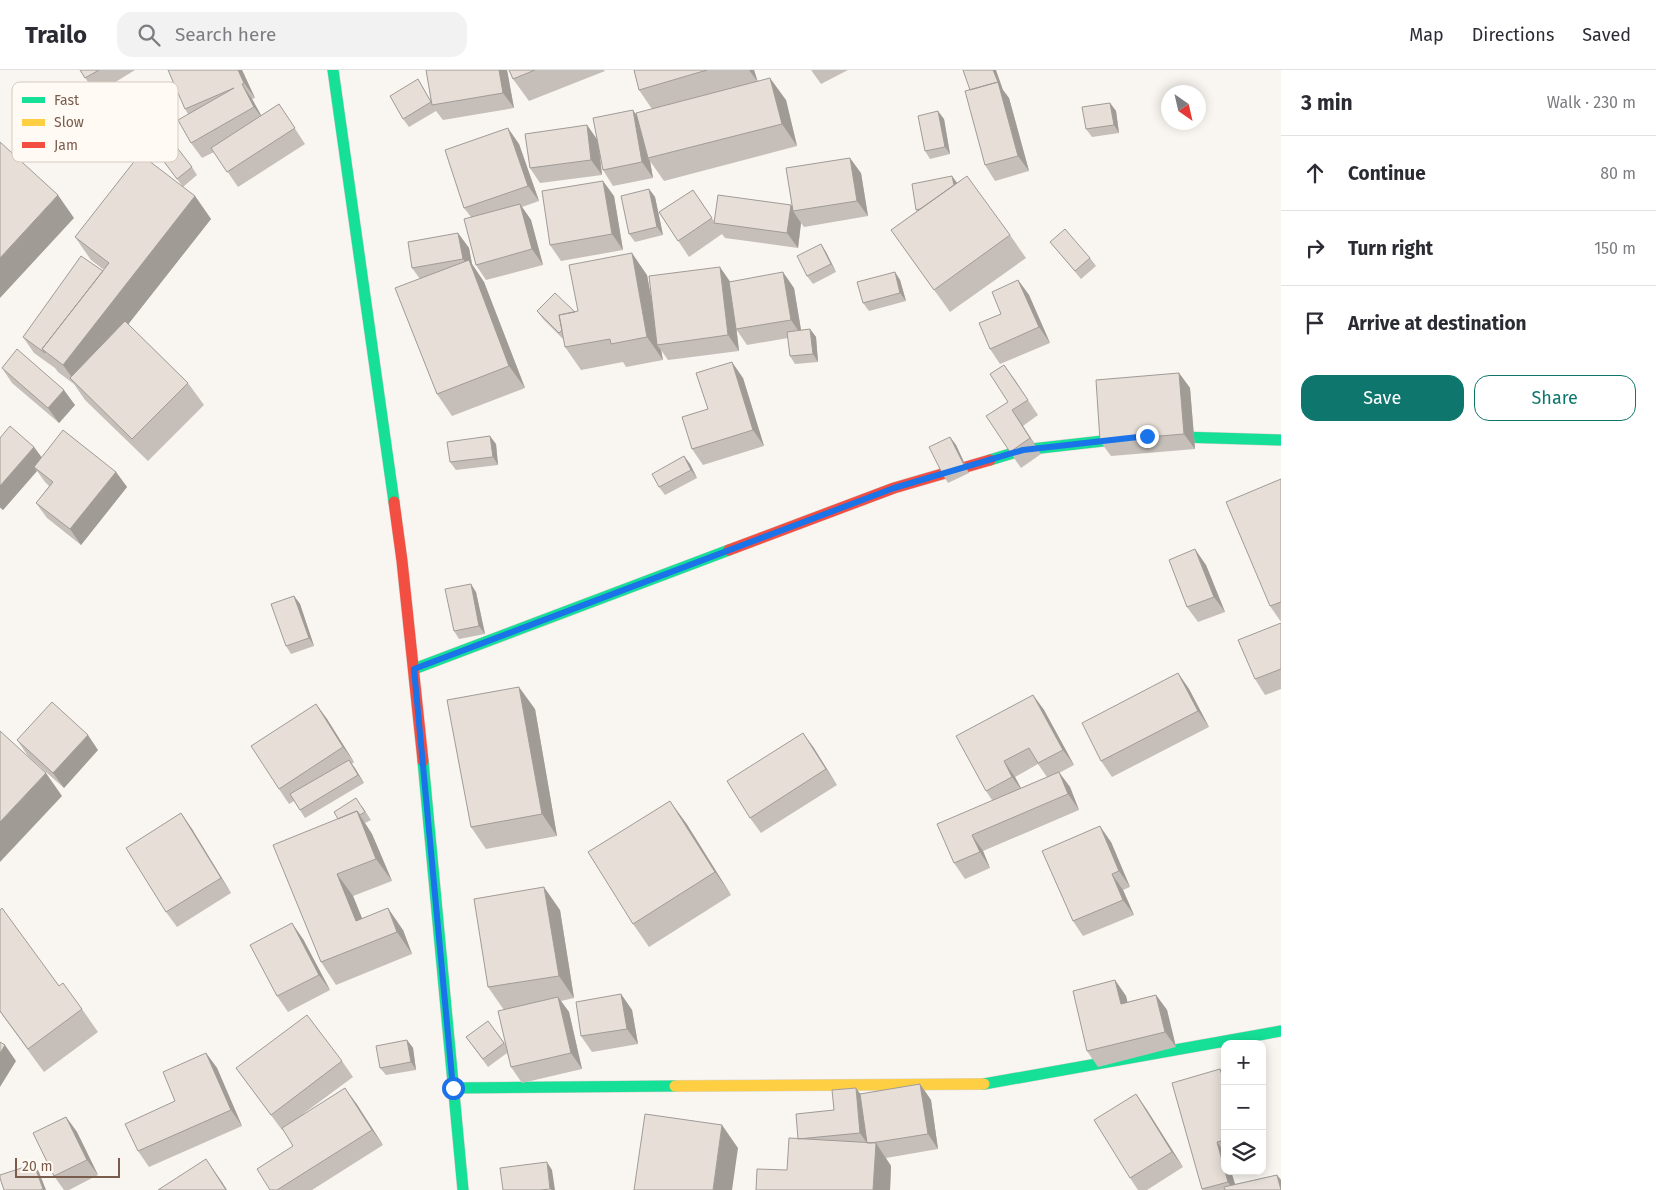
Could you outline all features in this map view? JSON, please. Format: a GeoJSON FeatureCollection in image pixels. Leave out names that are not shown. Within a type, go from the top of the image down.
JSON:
{"type":"FeatureCollection","features":[{"type":"Feature","properties":{"kind":"street"},"geometry":{"type":"LineString","coordinates":[[333,70],[402,561],[414,669],[463,1190]]}},
{"type":"Feature","properties":{"kind":"street"},"geometry":{"type":"LineString","coordinates":[[414,669],[894,488],[1023,450],[1147,436],[1281,440]]}},
{"type":"Feature","properties":{"kind":"street"},"geometry":{"type":"LineString","coordinates":[[453,1088],[985,1084],[1281,1031]]}},
{"type":"Feature","properties":{"kind":"building"},"geometry":{"type":"Polygon","coordinates":[[[80,70],[99,70],[85,78],[80,70]]]}},
{"type":"Feature","properties":{"kind":"building"},"geometry":{"type":"Polygon","coordinates":[[[168,70],[238,70],[244,83],[242,84],[254,107],[191,143],[178,120],[234,88],[185,109],[178,93],[178,82],[173,82],[168,70]]]}},
{"type":"Feature","properties":{"kind":"building"},"geometry":{"type":"Polygon","coordinates":[[[426,70],[499,70],[503,93],[432,105],[426,70]]]}},
{"type":"Feature","properties":{"kind":"building"},"geometry":{"type":"Polygon","coordinates":[[[509,70],[535,70],[513,79],[509,70]]]}},
{"type":"Feature","properties":{"kind":"building"},"geometry":{"type":"Polygon","coordinates":[[[634,70],[707,70],[639,90],[634,70]]]}},
{"type":"Feature","properties":{"kind":"building"},"geometry":{"type":"Polygon","coordinates":[[[963,70],[993,70],[998,82],[970,90],[963,70]]]}},
{"type":"Feature","properties":{"kind":"building"},"geometry":{"type":"Polygon","coordinates":[[[770,78],[782,124],[648,158],[636,113],[770,78]]]}},
{"type":"Feature","properties":{"kind":"building"},"geometry":{"type":"Polygon","coordinates":[[[418,79],[431,102],[403,119],[390,96],[418,79]]]}},
{"type":"Feature","properties":{"kind":"building"},"geometry":{"type":"Polygon","coordinates":[[[998,82],[1018,156],[985,165],[965,91],[998,82]]]}},
{"type":"Feature","properties":{"kind":"building"},"geometry":{"type":"Polygon","coordinates":[[[1110,103],[1114,125],[1086,129],[1082,107],[1110,103]]]}},
{"type":"Feature","properties":{"kind":"building"},"geometry":{"type":"Polygon","coordinates":[[[279,104],[295,128],[227,172],[211,148],[279,104]]]}},
{"type":"Feature","properties":{"kind":"building"},"geometry":{"type":"Polygon","coordinates":[[[633,110],[642,162],[603,170],[593,118],[633,110]]]}},
{"type":"Feature","properties":{"kind":"building"},"geometry":{"type":"Polygon","coordinates":[[[938,111],[945,147],[925,151],[918,116],[938,111]]]}},
{"type":"Feature","properties":{"kind":"building"},"geometry":{"type":"Polygon","coordinates":[[[587,125],[591,160],[530,168],[525,134],[587,125]]]}},
{"type":"Feature","properties":{"kind":"building"},"geometry":{"type":"Polygon","coordinates":[[[508,128],[528,186],[464,208],[445,150],[508,128]]]}},
{"type":"Feature","properties":{"kind":"building"},"geometry":{"type":"Polygon","coordinates":[[[0,142],[12,153],[12,162],[22,162],[58,195],[0,258],[0,142]]]}},
{"type":"Feature","properties":{"kind":"building"},"geometry":{"type":"Polygon","coordinates":[[[178,149],[192,167],[177,179],[164,162],[178,162],[178,149]]]}},
{"type":"Feature","properties":{"kind":"building"},"geometry":{"type":"Polygon","coordinates":[[[850,158],[857,201],[793,211],[786,168],[850,158]]]}},
{"type":"Feature","properties":{"kind":"building"},"geometry":{"type":"Polygon","coordinates":[[[134,162],[150,162],[195,196],[63,365],[42,349],[109,263],[75,237],[134,162]]]}},
{"type":"Feature","properties":{"kind":"building"},"geometry":{"type":"Polygon","coordinates":[[[952,176],[954,185],[916,210],[912,184],[952,176]]]}},
{"type":"Feature","properties":{"kind":"building"},"geometry":{"type":"Polygon","coordinates":[[[967,176],[1010,235],[934,290],[891,230],[967,176]]]}},
{"type":"Feature","properties":{"kind":"building"},"geometry":{"type":"Polygon","coordinates":[[[603,181],[612,234],[550,245],[542,191],[603,181]]]}},
{"type":"Feature","properties":{"kind":"building"},"geometry":{"type":"Polygon","coordinates":[[[649,189],[657,227],[629,234],[621,196],[649,189]]]}},
{"type":"Feature","properties":{"kind":"building"},"geometry":{"type":"Polygon","coordinates":[[[693,190],[712,218],[678,241],[659,212],[693,190]]]}},
{"type":"Feature","properties":{"kind":"building"},"geometry":{"type":"Polygon","coordinates":[[[718,195],[791,205],[787,233],[714,223],[718,195]]]}},
{"type":"Feature","properties":{"kind":"building"},"geometry":{"type":"Polygon","coordinates":[[[520,204],[532,249],[476,265],[464,219],[520,204]]]}},
{"type":"Feature","properties":{"kind":"building"},"geometry":{"type":"Polygon","coordinates":[[[1065,229],[1090,258],[1075,271],[1050,242],[1065,229]]]}},
{"type":"Feature","properties":{"kind":"building"},"geometry":{"type":"Polygon","coordinates":[[[458,233],[463,259],[412,268],[408,242],[458,233]]]}},
{"type":"Feature","properties":{"kind":"building"},"geometry":{"type":"Polygon","coordinates":[[[821,244],[831,264],[807,276],[797,256],[821,244]]]}},
{"type":"Feature","properties":{"kind":"building"},"geometry":{"type":"Polygon","coordinates":[[[632,253],[647,337],[611,344],[610,339],[565,347],[559,315],[578,311],[569,265],[632,253]]]}},
{"type":"Feature","properties":{"kind":"building"},"geometry":{"type":"Polygon","coordinates":[[[81,256],[103,271],[42,349],[45,353],[23,337],[81,256]]]}},
{"type":"Feature","properties":{"kind":"building"},"geometry":{"type":"Polygon","coordinates":[[[469,260],[509,366],[437,394],[395,288],[469,260]]]}},
{"type":"Feature","properties":{"kind":"building"},"geometry":{"type":"Polygon","coordinates":[[[720,267],[728,335],[657,345],[649,276],[720,267]]]}},
{"type":"Feature","properties":{"kind":"building"},"geometry":{"type":"Polygon","coordinates":[[[783,272],[791,320],[736,329],[729,282],[783,272]]]}},
{"type":"Feature","properties":{"kind":"building"},"geometry":{"type":"Polygon","coordinates":[[[895,272],[900,293],[863,303],[857,282],[895,272]]]}},
{"type":"Feature","properties":{"kind":"building"},"geometry":{"type":"Polygon","coordinates":[[[1018,280],[1039,327],[990,349],[979,323],[1001,314],[992,292],[1018,280]]]}},
{"type":"Feature","properties":{"kind":"building"},"geometry":{"type":"Polygon","coordinates":[[[555,293],[575,312],[559,315],[562,330],[559,333],[537,311],[555,293]]]}},
{"type":"Feature","properties":{"kind":"building"},"geometry":{"type":"Polygon","coordinates":[[[125,321],[188,383],[132,439],[70,378],[125,321]]]}},
{"type":"Feature","properties":{"kind":"building"},"geometry":{"type":"Polygon","coordinates":[[[810,329],[813,354],[790,356],[787,332],[810,329]]]}},
{"type":"Feature","properties":{"kind":"building"},"geometry":{"type":"Polygon","coordinates":[[[17,349],[64,390],[48,408],[2,368],[17,349]]]}},
{"type":"Feature","properties":{"kind":"building"},"geometry":{"type":"Polygon","coordinates":[[[732,362],[753,430],[692,449],[682,417],[708,409],[696,373],[732,362]]]}},
{"type":"Feature","properties":{"kind":"building"},"geometry":{"type":"Polygon","coordinates":[[[1004,365],[1028,400],[1012,410],[1030,438],[1010,452],[986,416],[1008,402],[990,374],[1004,365]]]}},
{"type":"Feature","properties":{"kind":"building"},"geometry":{"type":"Polygon","coordinates":[[[1179,373],[1184,434],[1100,441],[1096,380],[1179,373]]]}},
{"type":"Feature","properties":{"kind":"building"},"geometry":{"type":"Polygon","coordinates":[[[10,426],[34,447],[0,486],[0,438],[10,426]]]}},
{"type":"Feature","properties":{"kind":"building"},"geometry":{"type":"Polygon","coordinates":[[[63,430],[116,472],[70,529],[36,503],[53,482],[34,467],[63,430]]]}},
{"type":"Feature","properties":{"kind":"building"},"geometry":{"type":"Polygon","coordinates":[[[490,436],[493,457],[450,462],[447,442],[490,436]]]}},
{"type":"Feature","properties":{"kind":"building"},"geometry":{"type":"Polygon","coordinates":[[[950,437],[964,465],[943,475],[929,447],[950,437]]]}},
{"type":"Feature","properties":{"kind":"building"},"geometry":{"type":"Polygon","coordinates":[[[684,456],[691,470],[659,487],[652,474],[684,456]]]}},
{"type":"Feature","properties":{"kind":"building"},"geometry":{"type":"Polygon","coordinates":[[[1281,479],[1281,602],[1270,606],[1226,502],[1281,479]]]}},
{"type":"Feature","properties":{"kind":"building"},"geometry":{"type":"Polygon","coordinates":[[[1195,549],[1214,597],[1187,607],[1169,560],[1195,549]]]}},
{"type":"Feature","properties":{"kind":"building"},"geometry":{"type":"Polygon","coordinates":[[[471,584],[479,626],[454,631],[445,589],[471,584]]]}},
{"type":"Feature","properties":{"kind":"building"},"geometry":{"type":"Polygon","coordinates":[[[294,596],[309,638],[286,646],[271,604],[294,596]]]}},
{"type":"Feature","properties":{"kind":"building"},"geometry":{"type":"Polygon","coordinates":[[[1281,623],[1281,669],[1255,679],[1238,640],[1281,623]]]}},
{"type":"Feature","properties":{"kind":"building"},"geometry":{"type":"Polygon","coordinates":[[[1178,673],[1198,711],[1101,761],[1082,723],[1178,673]]]}},
{"type":"Feature","properties":{"kind":"building"},"geometry":{"type":"Polygon","coordinates":[[[519,687],[542,814],[471,827],[447,700],[519,687]]]}},
{"type":"Feature","properties":{"kind":"building"},"geometry":{"type":"Polygon","coordinates":[[[1033,695],[1063,750],[1038,763],[1029,748],[1004,761],[1012,777],[986,791],[956,736],[1033,695]]]}},
{"type":"Feature","properties":{"kind":"building"},"geometry":{"type":"Polygon","coordinates":[[[52,702],[88,735],[53,773],[17,740],[52,702]]]}},
{"type":"Feature","properties":{"kind":"building"},"geometry":{"type":"Polygon","coordinates":[[[316,704],[343,747],[279,789],[251,746],[316,704]]]}},
{"type":"Feature","properties":{"kind":"building"},"geometry":{"type":"Polygon","coordinates":[[[0,731],[46,773],[0,822],[0,731]]]}},
{"type":"Feature","properties":{"kind":"building"},"geometry":{"type":"Polygon","coordinates":[[[803,733],[826,769],[750,818],[727,781],[803,733]]]}},
{"type":"Feature","properties":{"kind":"building"},"geometry":{"type":"Polygon","coordinates":[[[349,760],[358,775],[300,810],[290,794],[349,760]]]}},
{"type":"Feature","properties":{"kind":"building"},"geometry":{"type":"Polygon","coordinates":[[[1059,772],[1068,794],[972,835],[980,852],[954,863],[937,824],[1059,772]]]}},
{"type":"Feature","properties":{"kind":"building"},"geometry":{"type":"Polygon","coordinates":[[[356,798],[365,812],[360,815],[357,811],[338,819],[334,812],[356,798]]]}},
{"type":"Feature","properties":{"kind":"building"},"geometry":{"type":"Polygon","coordinates":[[[670,801],[715,872],[633,924],[588,852],[670,801]]]}},
{"type":"Feature","properties":{"kind":"building"},"geometry":{"type":"Polygon","coordinates":[[[357,811],[376,859],[337,874],[356,921],[388,908],[397,932],[321,962],[273,845],[357,811]]]}},
{"type":"Feature","properties":{"kind":"building"},"geometry":{"type":"Polygon","coordinates":[[[181,813],[221,878],[166,912],[126,848],[181,813]]]}},
{"type":"Feature","properties":{"kind":"building"},"geometry":{"type":"Polygon","coordinates":[[[1100,826],[1119,871],[1112,874],[1123,900],[1073,921],[1042,851],[1100,826]]]}},
{"type":"Feature","properties":{"kind":"building"},"geometry":{"type":"Polygon","coordinates":[[[544,887],[559,976],[488,987],[474,899],[544,887]]]}},
{"type":"Feature","properties":{"kind":"building"},"geometry":{"type":"Polygon","coordinates":[[[2,908],[59,986],[63,983],[82,1009],[28,1049],[0,1011],[0,910],[2,908]]]}},
{"type":"Feature","properties":{"kind":"building"},"geometry":{"type":"Polygon","coordinates":[[[292,923],[319,975],[277,996],[250,945],[292,923]]]}},
{"type":"Feature","properties":{"kind":"building"},"geometry":{"type":"Polygon","coordinates":[[[1115,980],[1121,1004],[1156,995],[1165,1032],[1087,1051],[1073,991],[1115,980]]]}},
{"type":"Feature","properties":{"kind":"building"},"geometry":{"type":"Polygon","coordinates":[[[621,994],[627,1029],[581,1036],[576,1002],[621,994]]]}},
{"type":"Feature","properties":{"kind":"building"},"geometry":{"type":"Polygon","coordinates":[[[558,997],[571,1053],[511,1067],[498,1011],[558,997]]]}},
{"type":"Feature","properties":{"kind":"building"},"geometry":{"type":"Polygon","coordinates":[[[307,1015],[342,1061],[271,1115],[236,1068],[307,1015]]]}},
{"type":"Feature","properties":{"kind":"building"},"geometry":{"type":"Polygon","coordinates":[[[488,1021],[504,1043],[483,1059],[466,1037],[488,1021]]]}},
{"type":"Feature","properties":{"kind":"building"},"geometry":{"type":"Polygon","coordinates":[[[407,1040],[411,1062],[380,1068],[376,1046],[407,1040]]]}},
{"type":"Feature","properties":{"kind":"building"},"geometry":{"type":"Polygon","coordinates":[[[0,1042],[5,1045],[0,1053],[0,1042]]]}},
{"type":"Feature","properties":{"kind":"building"},"geometry":{"type":"Polygon","coordinates":[[[206,1053],[231,1110],[138,1151],[125,1124],[175,1101],[163,1072],[206,1053]]]}},
{"type":"Feature","properties":{"kind":"building"},"geometry":{"type":"Polygon","coordinates":[[[1220,1069],[1221,1141],[1217,1142],[1221,1157],[1221,1175],[1226,1175],[1228,1182],[1202,1189],[1172,1083],[1220,1069]]]}},
{"type":"Feature","properties":{"kind":"building"},"geometry":{"type":"Polygon","coordinates":[[[920,1084],[928,1134],[867,1143],[860,1094],[920,1084]]]}},
{"type":"Feature","properties":{"kind":"building"},"geometry":{"type":"Polygon","coordinates":[[[345,1088],[372,1130],[277,1190],[270,1190],[257,1169],[293,1146],[282,1128],[345,1088]]]}},
{"type":"Feature","properties":{"kind":"building"},"geometry":{"type":"Polygon","coordinates":[[[856,1088],[860,1133],[798,1139],[796,1114],[834,1110],[832,1090],[856,1088]]]}},
{"type":"Feature","properties":{"kind":"building"},"geometry":{"type":"Polygon","coordinates":[[[1136,1094],[1172,1152],[1130,1178],[1094,1120],[1136,1094]]]}},
{"type":"Feature","properties":{"kind":"building"},"geometry":{"type":"Polygon","coordinates":[[[645,1114],[722,1125],[713,1190],[634,1190],[645,1114]]]}},
{"type":"Feature","properties":{"kind":"building"},"geometry":{"type":"Polygon","coordinates":[[[66,1117],[87,1160],[54,1176],[33,1133],[66,1117]]]}},
{"type":"Feature","properties":{"kind":"building"},"geometry":{"type":"Polygon","coordinates":[[[789,1138],[876,1143],[873,1190],[756,1190],[757,1169],[787,1170],[789,1138]]]}},
{"type":"Feature","properties":{"kind":"building"},"geometry":{"type":"Polygon","coordinates":[[[206,1159],[226,1190],[158,1190],[206,1159]]]}},
{"type":"Feature","properties":{"kind":"building"},"geometry":{"type":"Polygon","coordinates":[[[547,1162],[550,1189],[503,1190],[500,1168],[547,1162]]]}},
{"type":"Feature","properties":{"kind":"building"},"geometry":{"type":"Polygon","coordinates":[[[34,1164],[43,1189],[4,1190],[0,1175],[34,1164]]]}},
{"type":"Feature","properties":{"kind":"building"},"geometry":{"type":"Polygon","coordinates":[[[1277,1175],[1281,1190],[1225,1190],[1224,1187],[1277,1175]]]}},
{"type":"Feature","properties":{"kind":"traffic: fast"},"geometry":{"type":"LineString","coordinates":[[333,70],[394,502]]}},
{"type":"Feature","properties":{"kind":"traffic: fast"},"geometry":{"type":"LineString","coordinates":[[990,460],[1023,450],[1147,436],[1281,440]]}},
{"type":"Feature","properties":{"kind":"traffic: fast"},"geometry":{"type":"LineString","coordinates":[[414,669],[729,550]]}},
{"type":"Feature","properties":{"kind":"traffic: fast"},"geometry":{"type":"LineString","coordinates":[[423,761],[463,1190]]}},
{"type":"Feature","properties":{"kind":"traffic: fast"},"geometry":{"type":"LineString","coordinates":[[984,1084],[1281,1031]]}},
{"type":"Feature","properties":{"kind":"traffic: fast"},"geometry":{"type":"LineString","coordinates":[[453,1088],[675,1086]]}},
{"type":"Feature","properties":{"kind":"traffic: slow"},"geometry":{"type":"LineString","coordinates":[[675,1086],[984,1084]]}},
{"type":"Feature","properties":{"kind":"traffic: jam"},"geometry":{"type":"LineString","coordinates":[[729,550],[894,488],[990,460]]}},
{"type":"Feature","properties":{"kind":"traffic: jam"},"geometry":{"type":"LineString","coordinates":[[394,502],[423,761]]}},
{"type":"Feature","properties":{"kind":"route"},"geometry":{"type":"LineString","coordinates":[[453,1088],[414,669],[894,488],[1023,450],[1147,436]]}}]}
